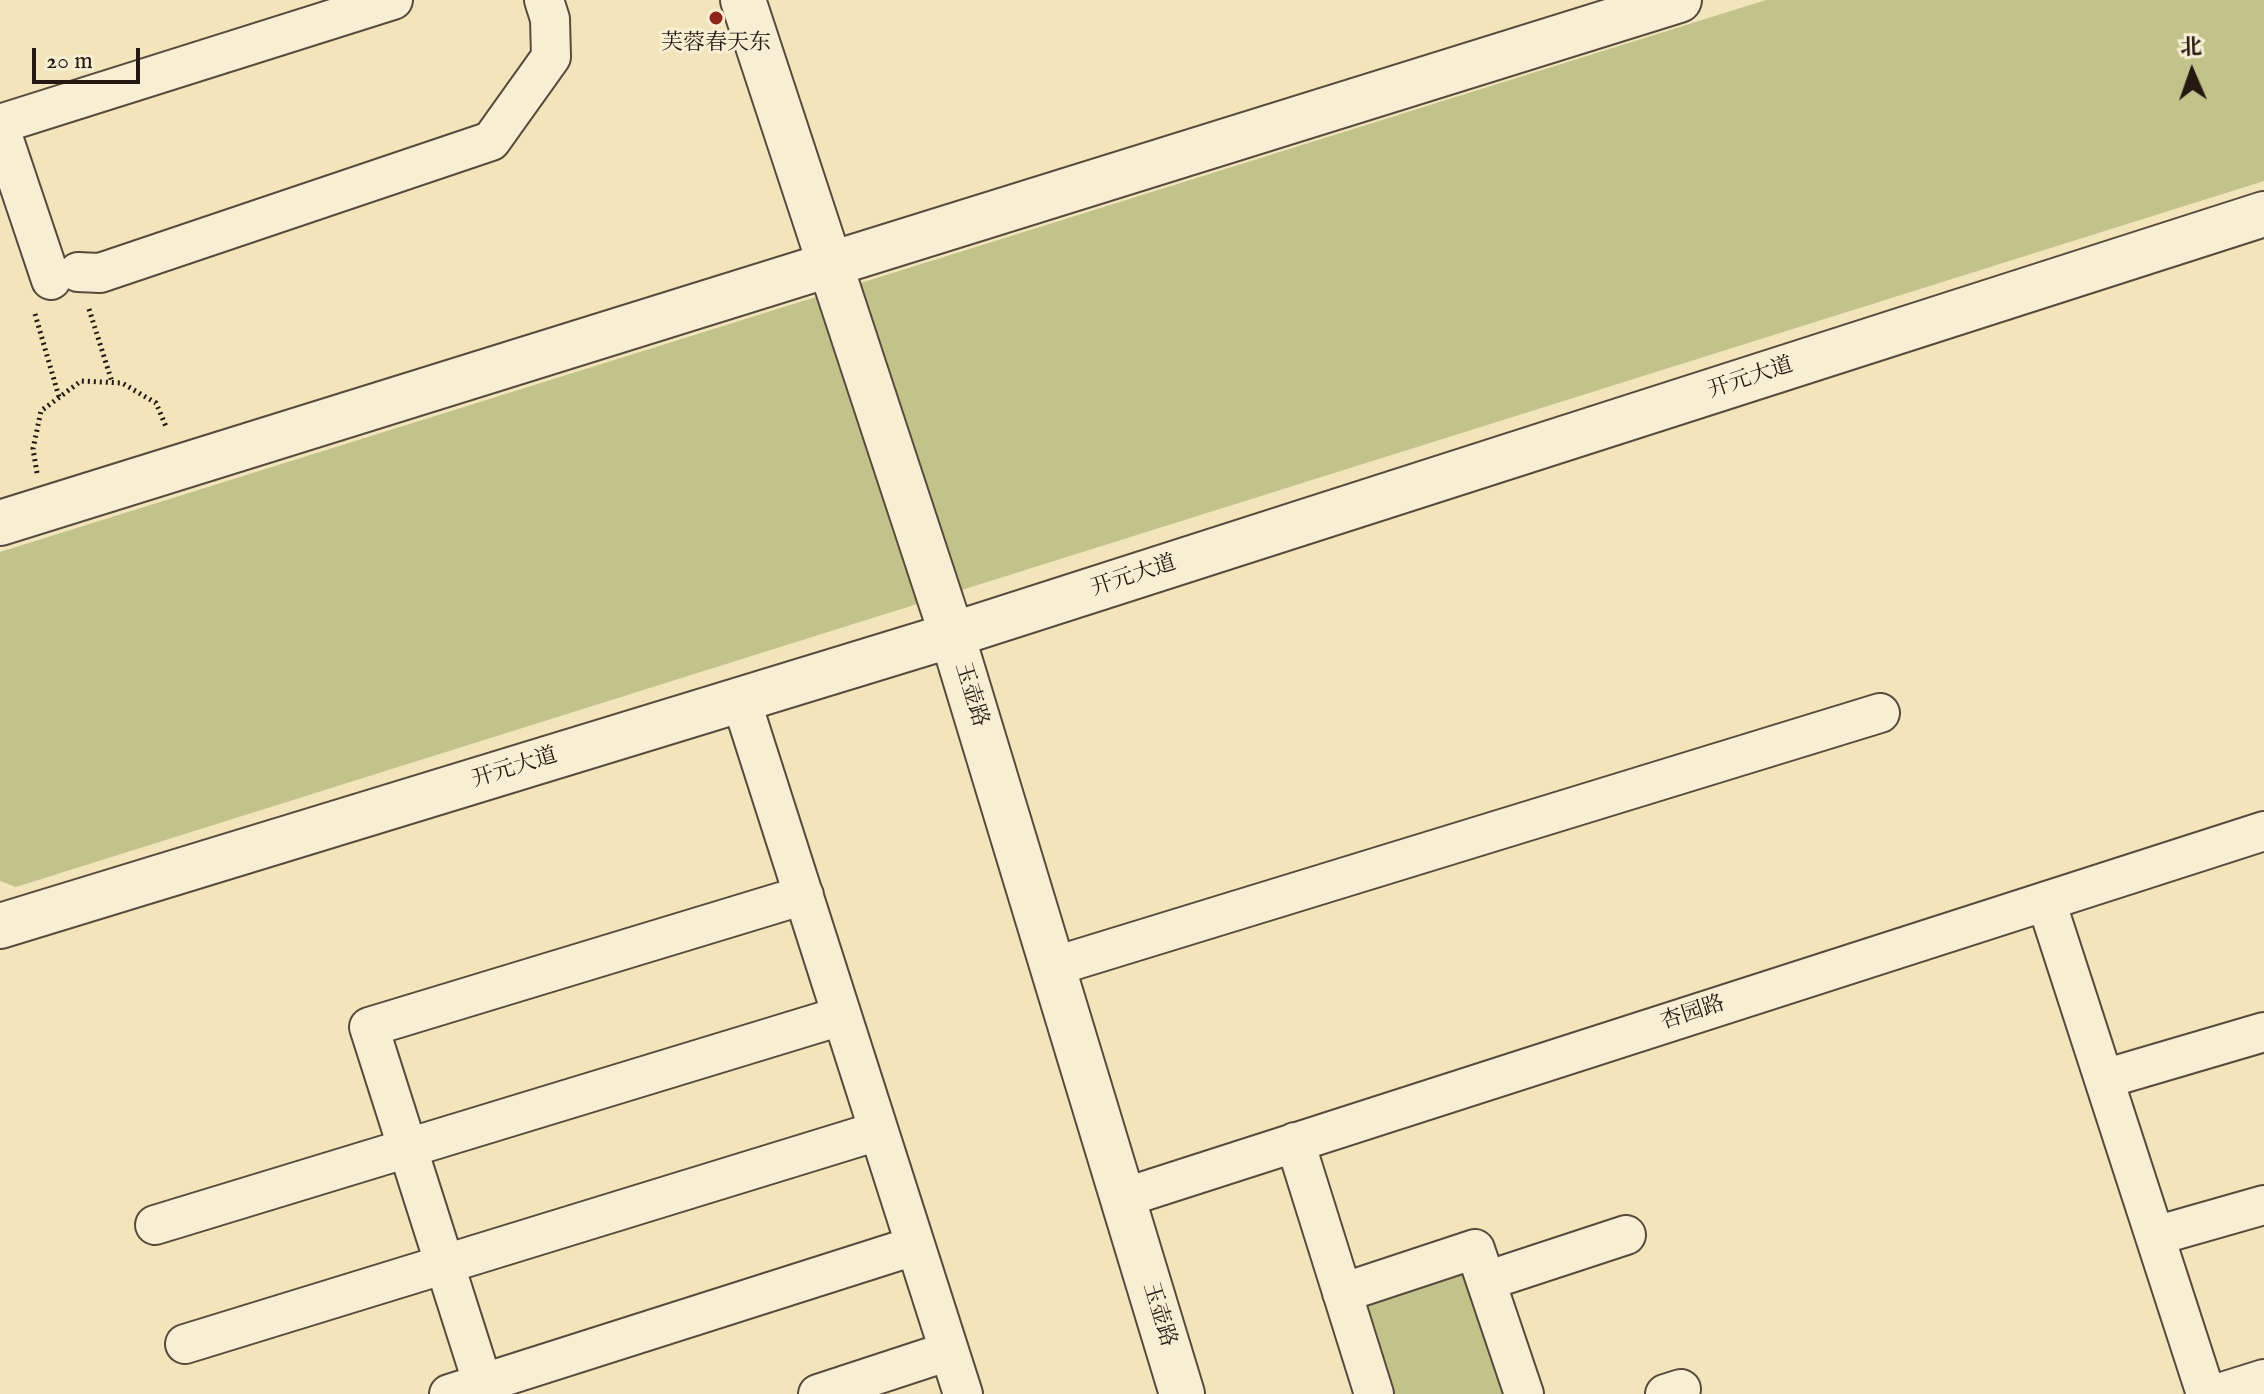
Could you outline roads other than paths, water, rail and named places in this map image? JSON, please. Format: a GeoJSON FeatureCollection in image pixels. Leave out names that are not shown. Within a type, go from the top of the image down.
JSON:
{"type":"FeatureCollection","features":[{"type":"Feature","properties":{"kind":"street"},"geometry":{"type":"LineString","coordinates":[[393,0],[0,126],[64,276],[100,273],[491,141],[551,57],[550,19],[544,0]]}},
{"type":"Feature","properties":{"kind":"street","name":"玉壶路"},"geometry":{"type":"LineString","coordinates":[[743,0],[952,635],[1182,1394]]}},
{"type":"Feature","properties":{"kind":"street"},"geometry":{"type":"LineString","coordinates":[[0,523],[1679,0]]}},
{"type":"Feature","properties":{"kind":"street","name":"开元大道"},"geometry":{"type":"LineString","coordinates":[[0,926],[952,635],[2264,214]]}},
{"type":"Feature","properties":{"kind":"street"},"geometry":{"type":"LineString","coordinates":[[741,700],[963,1394]]}},
{"type":"Feature","properties":{"kind":"street"},"geometry":{"type":"LineString","coordinates":[[1052,967],[1880,713]]}},
{"type":"Feature","properties":{"kind":"street","name":"杏园路"},"geometry":{"type":"LineString","coordinates":[[1123,1198],[2264,831]]}},
{"type":"Feature","properties":{"kind":"street"},"geometry":{"type":"LineString","coordinates":[[804,895],[369,1027],[444,1265],[472,1391],[914,1246]]}},
{"type":"Feature","properties":{"kind":"street"},"geometry":{"type":"LineString","coordinates":[[2046,901],[2206,1394]]}},
{"type":"Feature","properties":{"kind":"street"},"geometry":{"type":"LineString","coordinates":[[155,1225],[841,1016]]}},
{"type":"Feature","properties":{"kind":"street"},"geometry":{"type":"LineString","coordinates":[[2104,1079],[2264,1032]]}},
{"type":"Feature","properties":{"kind":"street"},"geometry":{"type":"LineString","coordinates":[[185,1344],[878,1131]]}},
{"type":"Feature","properties":{"kind":"street"},"geometry":{"type":"LineString","coordinates":[[1295,1142],[1374,1394]]}},
{"type":"Feature","properties":{"kind":"street"},"geometry":{"type":"LineString","coordinates":[[2155,1236],[2264,1205]]}},
{"type":"Feature","properties":{"kind":"street"},"geometry":{"type":"LineString","coordinates":[[1486,1281],[1626,1235]]}},
{"type":"Feature","properties":{"kind":"street"},"geometry":{"type":"LineString","coordinates":[[1342,1293],[1475,1249],[1524,1394]]}},
{"type":"Feature","properties":{"kind":"street"},"geometry":{"type":"LineString","coordinates":[[818,1394],[949,1351]]}},
{"type":"Feature","properties":{"kind":"street"},"geometry":{"type":"LineString","coordinates":[[2216,1394],[2264,1379]]}},
{"type":"Feature","properties":{"kind":"place","name":"芙蓉春天东"},"geometry":{"type":"Point","coordinates":[716,18]}}]}
